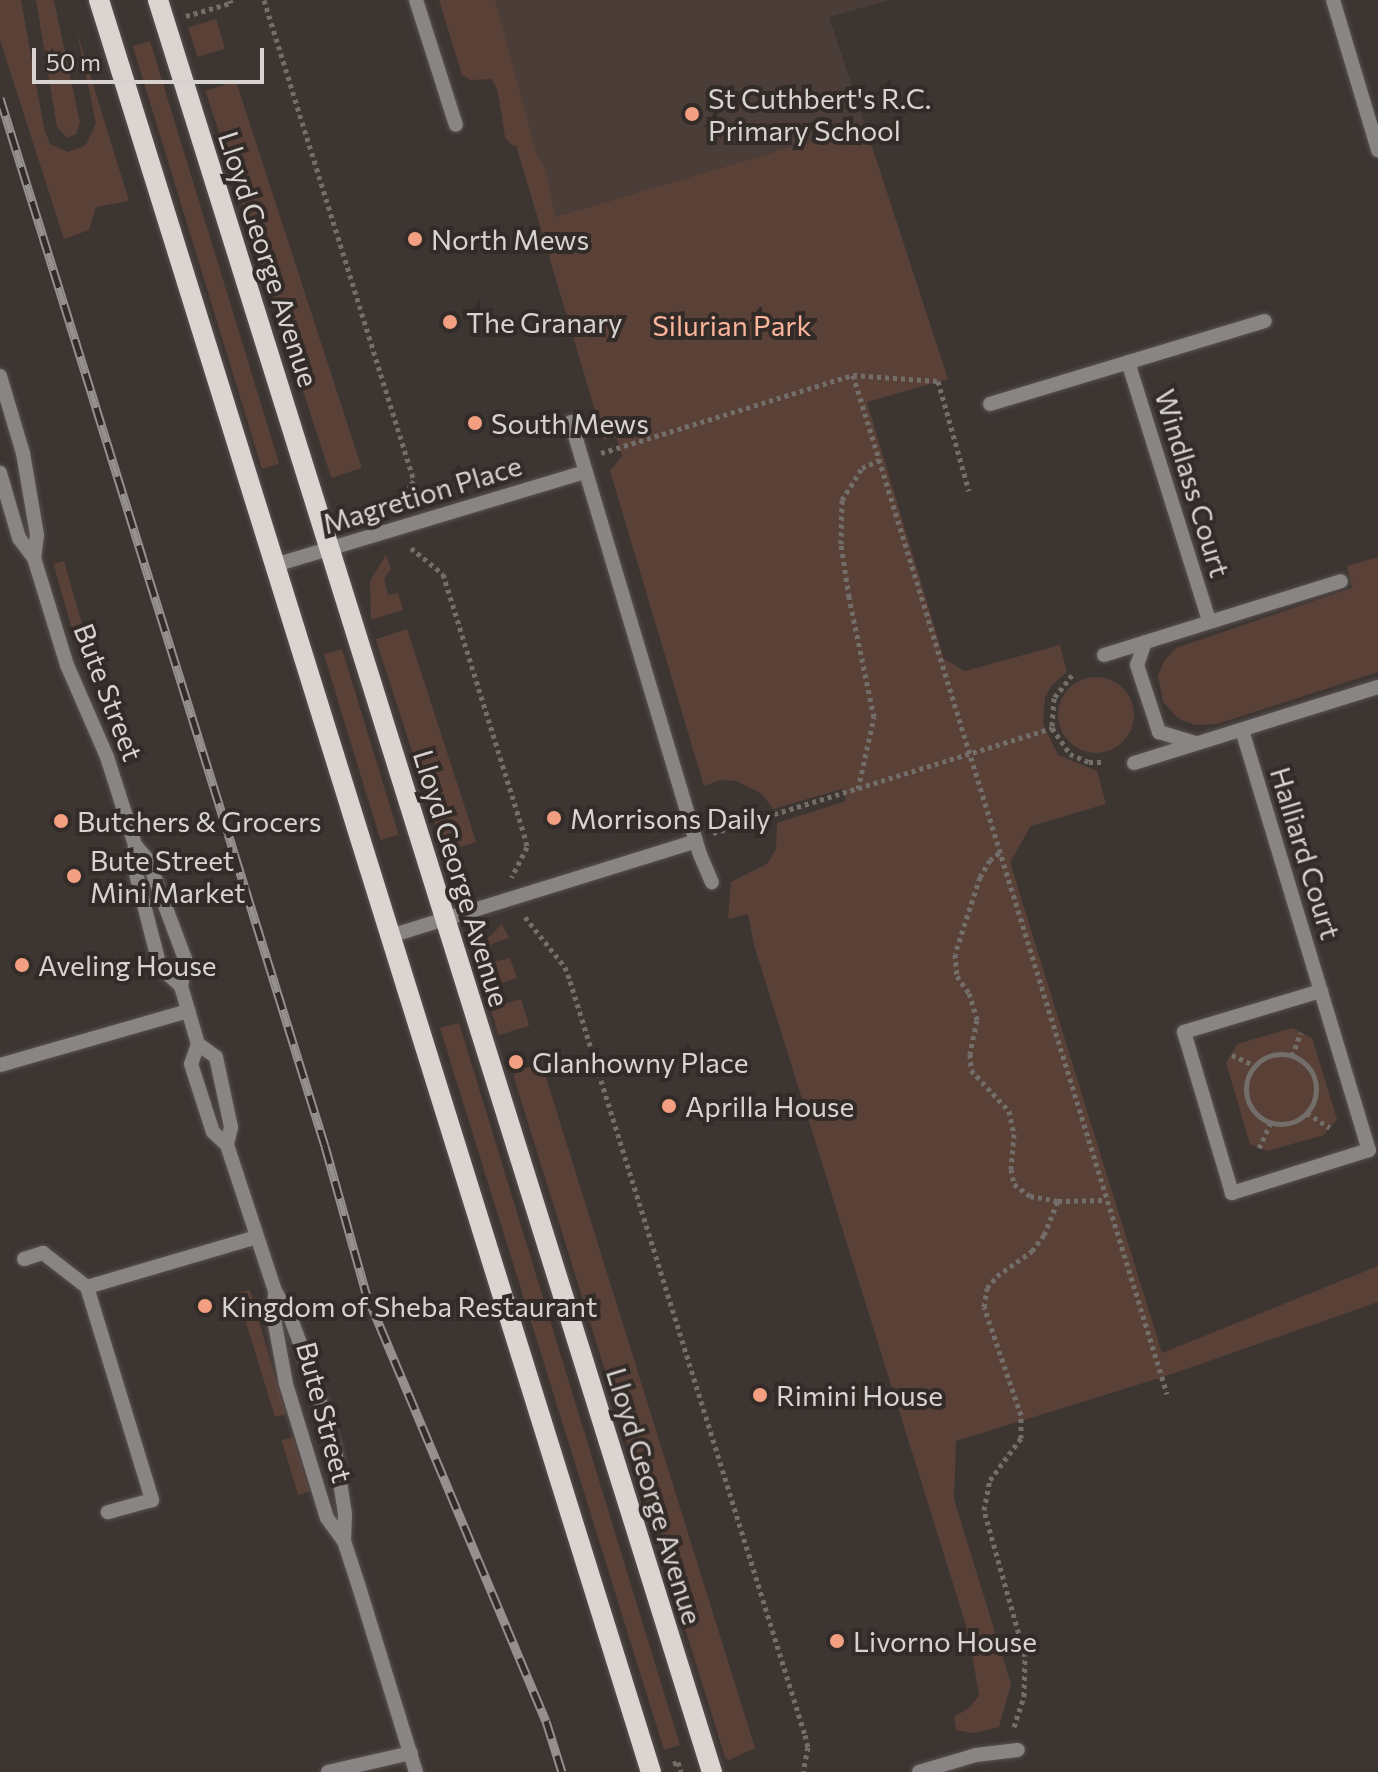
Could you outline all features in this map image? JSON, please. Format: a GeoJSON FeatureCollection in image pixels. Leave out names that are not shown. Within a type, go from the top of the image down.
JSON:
{"type":"FeatureCollection","features":[{"type":"Feature","properties":{"kind":"main road"},"geometry":{"type":"LineString","coordinates":[[99,0],[651,1772]]}},
{"type":"Feature","properties":{"kind":"main road","name":"Lloyd George Avenue"},"geometry":{"type":"LineString","coordinates":[[158,0],[712,1772]]}},
{"type":"Feature","properties":{"kind":"street"},"geometry":{"type":"LineString","coordinates":[[416,0],[456,125]]}},
{"type":"Feature","properties":{"kind":"street"},"geometry":{"type":"LineString","coordinates":[[1333,0],[1378,150]]}},
{"type":"Feature","properties":{"kind":"street","name":"Windlass Court"},"geometry":{"type":"LineString","coordinates":[[990,404],[1265,321]]}},
{"type":"Feature","properties":{"kind":"street","name":"Windlass Court"},"geometry":{"type":"LineString","coordinates":[[1128,362],[1209,621]]}},
{"type":"Feature","properties":{"kind":"street","name":"Bute Street"},"geometry":{"type":"LineString","coordinates":[[0,376],[23,453],[37,535],[34,558]]}},
{"type":"Feature","properties":{"kind":"street"},"geometry":{"type":"LineString","coordinates":[[571,422],[703,838],[712,882]]}},
{"type":"Feature","properties":{"kind":"street","name":"Magretion Place"},"geometry":{"type":"LineString","coordinates":[[275,565],[585,472]]}},
{"type":"Feature","properties":{"kind":"street","name":"Bute Street"},"geometry":{"type":"LineString","coordinates":[[0,473],[19,538],[34,558],[67,665],[107,757],[135,845],[148,860],[185,959],[181,986],[198,1044],[191,1064],[213,1132],[227,1145],[275,1291],[290,1316],[335,1450],[345,1514],[344,1541]]}},
{"type":"Feature","properties":{"kind":"street"},"geometry":{"type":"LineString","coordinates":[[1104,655],[1341,581]]}},
{"type":"Feature","properties":{"kind":"street"},"geometry":{"type":"LineString","coordinates":[[1145,642],[1137,665],[1159,732],[1194,744]]}},
{"type":"Feature","properties":{"kind":"street"},"geometry":{"type":"LineString","coordinates":[[1134,763],[1378,687]]}},
{"type":"Feature","properties":{"kind":"street","name":"Halliard Court"},"geometry":{"type":"LineString","coordinates":[[1242,730],[1321,991],[1369,1150],[1232,1193],[1184,1032],[1321,991]]}},
{"type":"Feature","properties":{"kind":"street"},"geometry":{"type":"LineString","coordinates":[[390,936],[703,838]]}},
{"type":"Feature","properties":{"kind":"street","name":"Bute Street"},"geometry":{"type":"LineString","coordinates":[[135,845],[133,862],[160,967],[181,986]]}},
{"type":"Feature","properties":{"kind":"street"},"geometry":{"type":"LineString","coordinates":[[0,1065],[188,1011]]}},
{"type":"Feature","properties":{"kind":"street","name":"Bute Street"},"geometry":{"type":"LineString","coordinates":[[198,1044],[216,1057],[231,1127],[227,1145]]}},
{"type":"Feature","properties":{"kind":"street"},"geometry":{"type":"LineString","coordinates":[[87,1287],[257,1237]]}},
{"type":"Feature","properties":{"kind":"street"},"geometry":{"type":"LineString","coordinates":[[24,1259],[43,1253],[87,1287],[152,1500],[108,1512]]}},
{"type":"Feature","properties":{"kind":"street","name":"Bute Street"},"geometry":{"type":"LineString","coordinates":[[275,1291],[274,1319],[286,1384],[327,1518],[344,1541],[416,1772]]}},
{"type":"Feature","properties":{"kind":"street"},"geometry":{"type":"LineString","coordinates":[[919,1772],[990,1753],[1018,1750]]}},
{"type":"Feature","properties":{"kind":"street"},"geometry":{"type":"LineString","coordinates":[[328,1772],[411,1753]]}},
{"type":"Feature","properties":{"kind":"path"},"geometry":{"type":"LineString","coordinates":[[264,0],[414,481],[395,503],[397,509]]}},
{"type":"Feature","properties":{"kind":"path"},"geometry":{"type":"LineString","coordinates":[[182,18],[230,2]]}},
{"type":"Feature","properties":{"kind":"path"},"geometry":{"type":"LineString","coordinates":[[853,375],[1167,1394]]}},
{"type":"Feature","properties":{"kind":"path"},"geometry":{"type":"LineString","coordinates":[[599,454],[853,375],[938,381],[969,491]]}},
{"type":"Feature","properties":{"kind":"path"},"geometry":{"type":"LineString","coordinates":[[857,790],[874,717],[841,544],[842,500],[862,468],[879,460]]}},
{"type":"Feature","properties":{"kind":"path"},"geometry":{"type":"LineString","coordinates":[[410,547],[443,574],[450,596],[527,847],[511,874]]}},
{"type":"Feature","properties":{"kind":"path"},"geometry":{"type":"LineString","coordinates":[[1072,675],[1054,698],[1052,728],[1070,754],[1089,762],[1101,762]]}},
{"type":"Feature","properties":{"kind":"path"},"geometry":{"type":"LineString","coordinates":[[703,838],[1052,728]]}},
{"type":"Feature","properties":{"kind":"path"},"geometry":{"type":"LineString","coordinates":[[999,853],[990,860],[980,877],[955,954],[957,976],[969,993],[977,1020],[970,1054],[971,1070],[1009,1111],[1014,1134],[1011,1169],[1014,1184],[1030,1196],[1058,1201],[1106,1200]]}},
{"type":"Feature","properties":{"kind":"path"},"geometry":{"type":"LineString","coordinates":[[526,920],[565,967],[570,981],[805,1735],[808,1747],[803,1772]]}},
{"type":"Feature","properties":{"kind":"path"},"geometry":{"type":"LineString","coordinates":[[1292,1056],[1301,1033]]}},
{"type":"Feature","properties":{"kind":"path"},"geometry":{"type":"LineString","coordinates":[[1232,1055],[1256,1066]]}},
{"type":"Feature","properties":{"kind":"path"},"geometry":{"type":"LineString","coordinates":[[1270,1056],[1292,1056],[1303,1062],[1315,1081],[1314,1103],[1307,1113],[1287,1124],[1271,1122],[1256,1113],[1247,1093],[1247,1081],[1256,1066],[1270,1056]]}},
{"type":"Feature","properties":{"kind":"path"},"geometry":{"type":"LineString","coordinates":[[1307,1113],[1330,1128]]}},
{"type":"Feature","properties":{"kind":"path"},"geometry":{"type":"LineString","coordinates":[[1259,1148],[1271,1122]]}},
{"type":"Feature","properties":{"kind":"path"},"geometry":{"type":"LineString","coordinates":[[990,1753],[1016,1726],[1024,1696],[1025,1656],[984,1510],[990,1480],[1021,1438],[1021,1415],[984,1307],[987,1288],[997,1276],[1032,1251],[1044,1235],[1058,1201]]}},
{"type":"Feature","properties":{"kind":"shaded area","name":"St Cuthbert's R.C. Primary School"},"geometry":{"type":"Polygon","coordinates":[[[489,0],[889,0],[829,17],[865,125],[554,217],[489,0]]]}},
{"type":"Feature","properties":{"kind":"green space"},"geometry":{"type":"Polygon","coordinates":[[[0,0],[21,0],[44,128],[50,144],[68,152],[86,145],[96,123],[77,32],[129,201],[96,207],[89,230],[64,239],[0,40],[0,0]]]}},
{"type":"Feature","properties":{"kind":"green space"},"geometry":{"type":"Polygon","coordinates":[[[36,0],[54,0],[80,123],[76,134],[67,138],[57,127],[36,0]]]}},
{"type":"Feature","properties":{"kind":"green space","name":"Silurian Park"},"geometry":{"type":"Polygon","coordinates":[[[439,0],[495,0],[537,156],[546,171],[555,217],[865,125],[948,379],[867,402],[944,659],[965,671],[1060,645],[1067,672],[1051,686],[1045,697],[1043,724],[1058,755],[1097,771],[1106,804],[1031,826],[1010,862],[1162,1353],[1378,1266],[1378,1302],[1169,1375],[956,1441],[954,1499],[1011,1684],[999,1727],[974,1733],[956,1730],[954,1717],[969,1708],[979,1696],[969,1635],[754,945],[748,914],[728,919],[731,882],[767,864],[776,849],[777,823],[846,801],[842,789],[773,809],[761,793],[736,781],[720,780],[704,786],[610,471],[622,456],[617,439],[610,436],[604,441],[516,145],[512,146],[505,137],[498,92],[492,79],[471,80],[462,75],[439,0]]]}},
{"type":"Feature","properties":{"kind":"green space"},"geometry":{"type":"Polygon","coordinates":[[[216,19],[225,49],[197,57],[188,27],[216,19]]]}},
{"type":"Feature","properties":{"kind":"green space"},"geometry":{"type":"Polygon","coordinates":[[[150,41],[279,464],[262,469],[133,46],[150,41]]]}},
{"type":"Feature","properties":{"kind":"green space"},"geometry":{"type":"Polygon","coordinates":[[[236,81],[362,468],[331,478],[206,91],[236,81]]]}},
{"type":"Feature","properties":{"kind":"green space"},"geometry":{"type":"Polygon","coordinates":[[[386,555],[391,569],[384,578],[388,595],[398,593],[403,610],[371,620],[370,581],[386,555]]]}},
{"type":"Feature","properties":{"kind":"green space"},"geometry":{"type":"Polygon","coordinates":[[[1378,557],[1378,672],[1217,724],[1195,725],[1178,718],[1163,702],[1158,676],[1164,661],[1176,648],[1352,588],[1347,566],[1378,557]]]}},
{"type":"Feature","properties":{"kind":"green space"},"geometry":{"type":"Polygon","coordinates":[[[64,561],[84,629],[73,632],[53,564],[64,561]]]}},
{"type":"Feature","properties":{"kind":"green space"},"geometry":{"type":"Polygon","coordinates":[[[407,629],[476,842],[445,852],[376,639],[407,629]]]}},
{"type":"Feature","properties":{"kind":"green space"},"geometry":{"type":"Polygon","coordinates":[[[342,649],[399,835],[381,840],[324,655],[342,649]]]}},
{"type":"Feature","properties":{"kind":"green space"},"geometry":{"type":"Polygon","coordinates":[[[1089,677],[1103,677],[1117,683],[1128,694],[1134,715],[1131,730],[1123,742],[1103,753],[1089,753],[1075,747],[1064,736],[1058,722],[1058,708],[1064,694],[1075,683],[1089,677]]]}},
{"type":"Feature","properties":{"kind":"green space"},"geometry":{"type":"Polygon","coordinates":[[[502,924],[509,938],[491,944],[493,962],[510,958],[517,978],[484,989],[480,970],[485,941],[502,924]]]}},
{"type":"Feature","properties":{"kind":"green space"},"geometry":{"type":"Polygon","coordinates":[[[521,999],[529,1026],[499,1035],[490,1008],[521,999]]]}},
{"type":"Feature","properties":{"kind":"green space"},"geometry":{"type":"Polygon","coordinates":[[[459,1023],[680,1745],[664,1750],[440,1028],[459,1023]]]}},
{"type":"Feature","properties":{"kind":"green space"},"geometry":{"type":"Polygon","coordinates":[[[1292,1028],[1312,1038],[1337,1119],[1324,1135],[1267,1151],[1250,1144],[1226,1063],[1237,1044],[1292,1028]]]}},
{"type":"Feature","properties":{"kind":"green space"},"geometry":{"type":"Polygon","coordinates":[[[532,1066],[545,1074],[755,1748],[729,1760],[725,1757],[514,1078],[515,1072],[532,1066]]]}},
{"type":"Feature","properties":{"kind":"green space"},"geometry":{"type":"Polygon","coordinates":[[[250,1290],[286,1414],[275,1417],[237,1293],[250,1290]]]}},
{"type":"Feature","properties":{"kind":"green space"},"geometry":{"type":"Polygon","coordinates":[[[293,1437],[310,1492],[298,1495],[282,1441],[293,1437]]]}},
{"type":"Feature","properties":{"kind":"railway"},"geometry":{"type":"LineString","coordinates":[[0,98],[325,1146],[366,1293],[546,1721],[562,1772]]}},
{"type":"Feature","properties":{"kind":"place","name":"St Cuthbert's R.C. Primary School"},"geometry":{"type":"Point","coordinates":[692,114]}},
{"type":"Feature","properties":{"kind":"place","name":"North Mews"},"geometry":{"type":"Point","coordinates":[415,239]}},
{"type":"Feature","properties":{"kind":"place","name":"The Granary"},"geometry":{"type":"Point","coordinates":[450,322]}},
{"type":"Feature","properties":{"kind":"place","name":"South Mews"},"geometry":{"type":"Point","coordinates":[475,423]}},
{"type":"Feature","properties":{"kind":"place","name":"Morrisons Daily"},"geometry":{"type":"Point","coordinates":[554,818]}},
{"type":"Feature","properties":{"kind":"place","name":"Butchers & Grocers"},"geometry":{"type":"Point","coordinates":[61,821]}},
{"type":"Feature","properties":{"kind":"place","name":"Bute Street Mini Market"},"geometry":{"type":"Point","coordinates":[74,876]}},
{"type":"Feature","properties":{"kind":"place","name":"Aveling House"},"geometry":{"type":"Point","coordinates":[22,965]}},
{"type":"Feature","properties":{"kind":"place","name":"Glanhowny Place"},"geometry":{"type":"Point","coordinates":[516,1062]}},
{"type":"Feature","properties":{"kind":"place","name":"Aprilla House"},"geometry":{"type":"Point","coordinates":[669,1106]}},
{"type":"Feature","properties":{"kind":"place","name":"Kingdom of Sheba Restaurant"},"geometry":{"type":"Point","coordinates":[205,1306]}},
{"type":"Feature","properties":{"kind":"place","name":"Rimini House"},"geometry":{"type":"Point","coordinates":[760,1395]}},
{"type":"Feature","properties":{"kind":"place","name":"Livorno House"},"geometry":{"type":"Point","coordinates":[837,1641]}}]}
